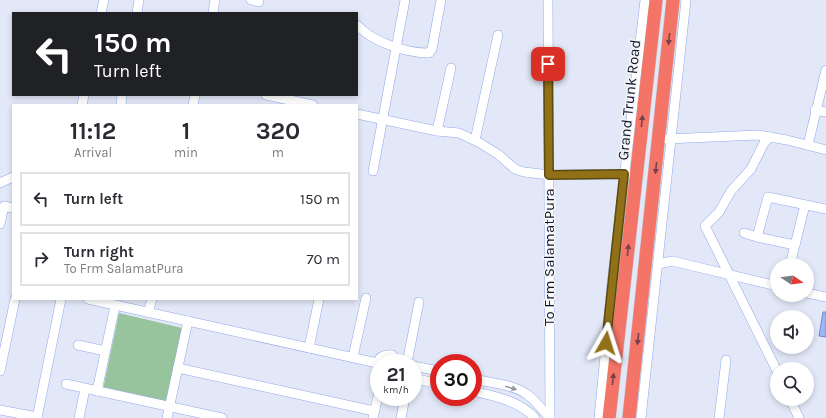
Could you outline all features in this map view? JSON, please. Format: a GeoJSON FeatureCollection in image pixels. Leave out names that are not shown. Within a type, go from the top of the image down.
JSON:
{"type":"FeatureCollection","features":[{"type":"Feature","properties":{"kind":"highway"},"geometry":{"type":"LineString","coordinates":[[629,418],[641,312],[649,286],[665,139],[673,0]]}},
{"type":"Feature","properties":{"kind":"highway","name":"Grand Trunk Road"},"geometry":{"type":"LineString","coordinates":[[609,418],[620,311],[618,284],[650,2]]}},
{"type":"Feature","properties":{"kind":"highway"},"geometry":{"type":"LineString","coordinates":[[620,311],[641,312]]}},
{"type":"Feature","properties":{"kind":"street"},"geometry":{"type":"LineString","coordinates":[[101,12],[104,0]]}},
{"type":"Feature","properties":{"kind":"street"},"geometry":{"type":"LineString","coordinates":[[137,12],[139,0]]}},
{"type":"Feature","properties":{"kind":"street"},"geometry":{"type":"LineString","coordinates":[[213,12],[215,0]]}},
{"type":"Feature","properties":{"kind":"street"},"geometry":{"type":"LineString","coordinates":[[373,171],[405,0]]}},
{"type":"Feature","properties":{"kind":"street"},"geometry":{"type":"LineString","coordinates":[[358,25],[380,41],[396,47],[429,53],[432,50],[441,0]]}},
{"type":"Feature","properties":{"kind":"street","name":"To Frm SalamatPura"},"geometry":{"type":"LineString","coordinates":[[548,0],[550,418]]}},
{"type":"Feature","properties":{"kind":"street"},"geometry":{"type":"LineString","coordinates":[[641,418],[649,286],[658,264],[665,139],[686,0]]}},
{"type":"Feature","properties":{"kind":"street"},"geometry":{"type":"LineString","coordinates":[[475,140],[498,35]]}},
{"type":"Feature","properties":{"kind":"street"},"geometry":{"type":"LineString","coordinates":[[437,131],[450,68]]}},
{"type":"Feature","properties":{"kind":"street"},"geometry":{"type":"LineString","coordinates":[[808,145],[826,73]]}},
{"type":"Feature","properties":{"kind":"street"},"geometry":{"type":"LineString","coordinates":[[271,96],[308,104]]}},
{"type":"Feature","properties":{"kind":"street"},"geometry":{"type":"LineString","coordinates":[[816,110],[826,112]]}},
{"type":"Feature","properties":{"kind":"street"},"geometry":{"type":"LineString","coordinates":[[358,114],[437,131],[459,133],[475,140],[500,155],[515,169],[532,174],[630,174]]}},
{"type":"Feature","properties":{"kind":"street"},"geometry":{"type":"LineString","coordinates":[[665,139],[758,135],[770,136],[826,150]]}},
{"type":"Feature","properties":{"kind":"street"},"geometry":{"type":"LineString","coordinates":[[770,136],[764,143],[751,169],[731,191],[719,212],[705,226],[773,362]]}},
{"type":"Feature","properties":{"kind":"street"},"geometry":{"type":"LineString","coordinates":[[0,183],[12,177]]}},
{"type":"Feature","properties":{"kind":"street"},"geometry":{"type":"LineString","coordinates":[[757,237],[768,197],[826,209]]}},
{"type":"Feature","properties":{"kind":"street"},"geometry":{"type":"LineString","coordinates":[[792,258],[805,205]]}},
{"type":"Feature","properties":{"kind":"street"},"geometry":{"type":"LineString","coordinates":[[0,224],[4,206],[12,208]]}},
{"type":"Feature","properties":{"kind":"street"},"geometry":{"type":"LineString","coordinates":[[744,233],[795,245]]}},
{"type":"Feature","properties":{"kind":"street"},"geometry":{"type":"LineString","coordinates":[[658,264],[672,261],[770,284]]}},
{"type":"Feature","properties":{"kind":"street"},"geometry":{"type":"LineString","coordinates":[[599,418],[618,284]]}},
{"type":"Feature","properties":{"kind":"street"},"geometry":{"type":"LineString","coordinates":[[814,294],[825,295]]}},
{"type":"Feature","properties":{"kind":"street"},"geometry":{"type":"LineString","coordinates":[[353,358],[366,298]]}},
{"type":"Feature","properties":{"kind":"street"},"geometry":{"type":"LineString","coordinates":[[0,371],[15,300]]}},
{"type":"Feature","properties":{"kind":"street"},"geometry":{"type":"LineString","coordinates":[[0,410],[37,417],[61,300]]}},
{"type":"Feature","properties":{"kind":"street"},"geometry":{"type":"LineString","coordinates":[[92,300],[353,358],[370,364]]}},
{"type":"Feature","properties":{"kind":"street"},"geometry":{"type":"LineString","coordinates":[[148,313],[152,300]]}},
{"type":"Feature","properties":{"kind":"street"},"geometry":{"type":"LineString","coordinates":[[309,348],[319,300]]}},
{"type":"Feature","properties":{"kind":"street"},"geometry":{"type":"LineString","coordinates":[[409,354],[419,302]]}},
{"type":"Feature","properties":{"kind":"street"},"geometry":{"type":"LineString","coordinates":[[97,391],[115,306]]}},
{"type":"Feature","properties":{"kind":"street"},"geometry":{"type":"LineString","coordinates":[[167,418],[188,321]]}},
{"type":"Feature","properties":{"kind":"street"},"geometry":{"type":"LineString","coordinates":[[78,345],[105,351]]}},
{"type":"Feature","properties":{"kind":"street"},"geometry":{"type":"LineString","coordinates":[[719,418],[726,360]]}},
{"type":"Feature","properties":{"kind":"street"},"geometry":{"type":"LineString","coordinates":[[178,368],[374,415]]}},
{"type":"Feature","properties":{"kind":"street"},"geometry":{"type":"LineString","coordinates":[[482,381],[522,391],[537,403],[550,418]]}},
{"type":"Feature","properties":{"kind":"street"},"geometry":{"type":"LineString","coordinates":[[66,384],[222,418]]}},
{"type":"Feature","properties":{"kind":"street"},"geometry":{"type":"LineString","coordinates":[[79,418],[85,388]]}},
{"type":"Feature","properties":{"kind":"street"},"geometry":{"type":"LineString","coordinates":[[482,393],[507,399],[525,408],[535,418]]}},
{"type":"Feature","properties":{"kind":"street"},"geometry":{"type":"LineString","coordinates":[[401,418],[403,406]]}},
{"type":"Feature","properties":{"kind":"street"},"geometry":{"type":"LineString","coordinates":[[793,406],[799,418]]}},
{"type":"Feature","properties":{"kind":"green space"},"geometry":{"type":"Polygon","coordinates":[[[119,313],[182,328],[166,402],[103,389],[119,313]]]}},
{"type":"Feature","properties":{"kind":"building"},"geometry":{"type":"Polygon","coordinates":[[[823,312],[826,312],[826,337],[819,336],[823,312]]]}},
{"type":"Feature","properties":{"kind":"route"},"geometry":{"type":"LineString","coordinates":[[548,64],[549,175],[624,174],[606,343]]}}]}
